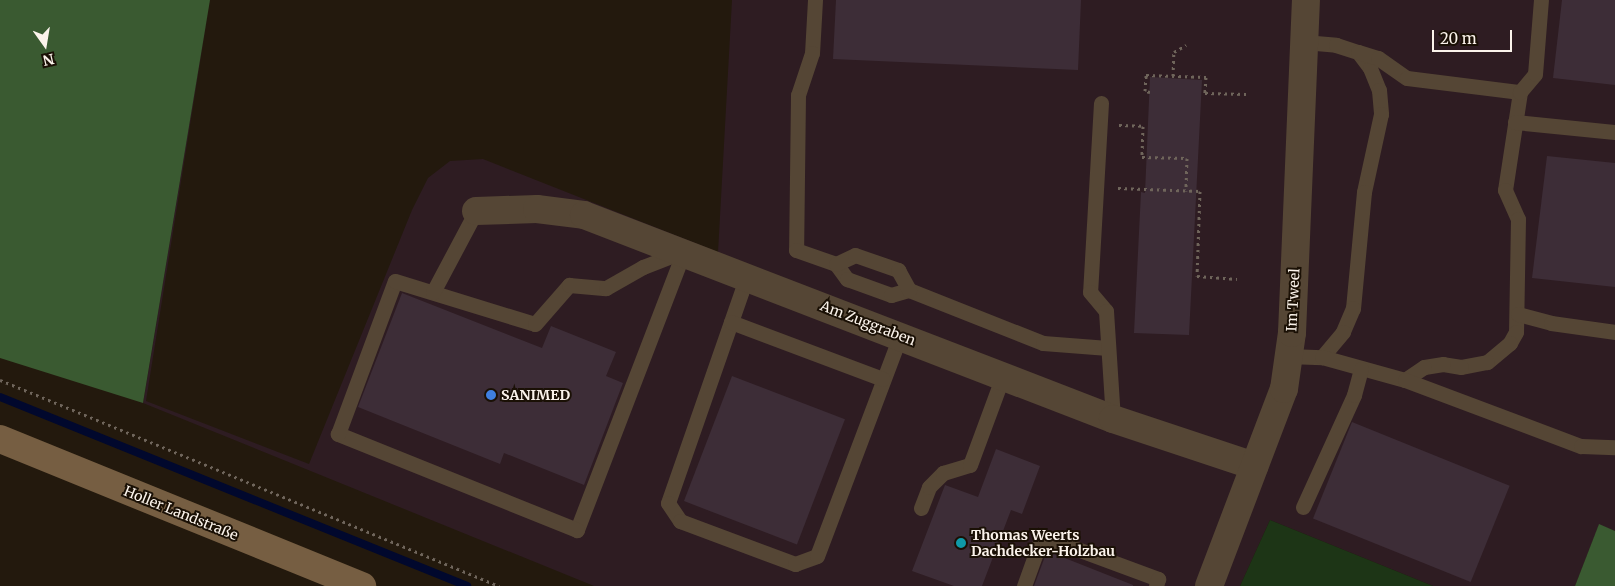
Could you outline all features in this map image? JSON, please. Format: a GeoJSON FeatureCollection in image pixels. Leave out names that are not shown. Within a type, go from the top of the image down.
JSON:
{"type":"FeatureCollection","features":[{"type":"Feature","properties":{"kind":"main road","name":"Holler Landstraße"},"geometry":{"type":"LineString","coordinates":[[0,439],[362,586]]}},
{"type":"Feature","properties":{"kind":"street","name":"Im Tweel"},"geometry":{"type":"LineString","coordinates":[[1209,586],[1284,389],[1288,356],[1306,0]]}},
{"type":"Feature","properties":{"kind":"street","name":"Am Zuggraben"},"geometry":{"type":"LineString","coordinates":[[476,211],[537,209],[584,215],[684,251],[1113,419],[1254,466]]}},
{"type":"Feature","properties":{"kind":"lane"},"geometry":{"type":"LineString","coordinates":[[815,0],[812,53],[798,95],[796,250],[836,264],[847,280],[890,295],[909,290],[1043,342],[1108,348]]}},
{"type":"Feature","properties":{"kind":"lane"},"geometry":{"type":"LineString","coordinates":[[1405,380],[1424,367],[1442,364],[1461,367],[1487,362],[1510,344],[1518,314],[1518,220],[1505,190],[1520,92],[1535,74],[1541,0]]}},
{"type":"Feature","properties":{"kind":"lane"},"geometry":{"type":"LineString","coordinates":[[1304,42],[1336,45],[1378,58],[1407,78],[1520,92]]}},
{"type":"Feature","properties":{"kind":"lane"},"geometry":{"type":"LineString","coordinates":[[1322,357],[1343,332],[1353,308],[1364,192],[1381,114],[1379,90],[1370,68],[1358,52]]}},
{"type":"Feature","properties":{"kind":"lane"},"geometry":{"type":"LineString","coordinates":[[1101,103],[1090,292],[1106,311],[1113,419]]}},
{"type":"Feature","properties":{"kind":"lane"},"geometry":{"type":"LineString","coordinates":[[1515,122],[1615,132]]}},
{"type":"Feature","properties":{"kind":"lane"},"geometry":{"type":"LineString","coordinates":[[433,292],[476,211]]}},
{"type":"Feature","properties":{"kind":"lane"},"geometry":{"type":"LineString","coordinates":[[684,251],[577,530],[338,434],[395,281],[535,324],[569,285],[606,288],[643,267],[684,251]]}},
{"type":"Feature","properties":{"kind":"lane"},"geometry":{"type":"LineString","coordinates":[[836,264],[855,255],[890,267],[898,270],[909,290]]}},
{"type":"Feature","properties":{"kind":"lane"},"geometry":{"type":"LineString","coordinates":[[747,276],[668,503],[680,521],[795,564],[817,556],[900,336]]}},
{"type":"Feature","properties":{"kind":"lane"},"geometry":{"type":"LineString","coordinates":[[1518,314],[1551,324],[1615,332]]}},
{"type":"Feature","properties":{"kind":"lane"},"geometry":{"type":"LineString","coordinates":[[731,322],[883,380]]}},
{"type":"Feature","properties":{"kind":"lane"},"geometry":{"type":"LineString","coordinates":[[1288,356],[1322,357],[1405,380],[1581,446],[1615,447]]}},
{"type":"Feature","properties":{"kind":"lane"},"geometry":{"type":"LineString","coordinates":[[1303,508],[1354,395],[1361,369]]}},
{"type":"Feature","properties":{"kind":"lane"},"geometry":{"type":"LineString","coordinates":[[921,508],[929,487],[943,473],[970,464],[1003,376]]}},
{"type":"Feature","properties":{"kind":"lane"},"geometry":{"type":"LineString","coordinates":[[1024,586],[1042,536],[1158,579],[1156,586]]}},
{"type":"Feature","properties":{"kind":"path"},"geometry":{"type":"LineString","coordinates":[[1173,76],[1174,52],[1186,46]]}},
{"type":"Feature","properties":{"kind":"path"},"geometry":{"type":"LineString","coordinates":[[1150,92],[1145,91],[1146,74],[1206,77],[1205,92],[1246,94]]}},
{"type":"Feature","properties":{"kind":"path"},"geometry":{"type":"LineString","coordinates":[[1100,125],[1143,126],[1142,157],[1187,158],[1186,191]]}},
{"type":"Feature","properties":{"kind":"path"},"geometry":{"type":"LineString","coordinates":[[1096,186],[1200,192],[1197,276],[1237,279]]}},
{"type":"Feature","properties":{"kind":"path"},"geometry":{"type":"LineString","coordinates":[[0,380],[499,586]]}},
{"type":"Feature","properties":{"kind":"shaded area"},"geometry":{"type":"Polygon","coordinates":[[[210,0],[146,401],[309,464],[412,210],[428,178],[450,161],[483,159],[718,252],[732,0],[1615,0],[1615,531],[1599,525],[1575,586],[1433,586],[1270,520],[1240,586],[594,586],[143,403],[210,0]]]}},
{"type":"Feature","properties":{"kind":"green space"},"geometry":{"type":"Polygon","coordinates":[[[0,0],[210,0],[143,403],[0,358],[0,0]]]}},
{"type":"Feature","properties":{"kind":"green space"},"geometry":{"type":"Polygon","coordinates":[[[1270,520],[1433,586],[1240,586],[1270,520]]]}},
{"type":"Feature","properties":{"kind":"green space"},"geometry":{"type":"Polygon","coordinates":[[[1599,524],[1615,531],[1615,586],[1575,586],[1599,524]]]}},
{"type":"Feature","properties":{"kind":"building"},"geometry":{"type":"Polygon","coordinates":[[[836,0],[1081,0],[1078,70],[833,59],[836,0]]]}},
{"type":"Feature","properties":{"kind":"building"},"geometry":{"type":"Polygon","coordinates":[[[1562,0],[1615,0],[1615,85],[1553,78],[1562,0]]]}},
{"type":"Feature","properties":{"kind":"building"},"geometry":{"type":"Polygon","coordinates":[[[1150,77],[1202,80],[1189,335],[1134,333],[1141,192],[1145,193],[1150,77]]]}},
{"type":"Feature","properties":{"kind":"building"},"geometry":{"type":"Polygon","coordinates":[[[1547,156],[1615,163],[1615,287],[1532,278],[1547,156]]]}},
{"type":"Feature","properties":{"kind":"building","name":"SANIMED"},"geometry":{"type":"Polygon","coordinates":[[[402,293],[542,348],[551,326],[616,352],[606,376],[623,383],[584,485],[504,453],[500,464],[358,407],[402,293]]]}},
{"type":"Feature","properties":{"kind":"building"},"geometry":{"type":"Polygon","coordinates":[[[732,376],[845,419],[797,544],[684,501],[732,376]]]}},
{"type":"Feature","properties":{"kind":"building"},"geometry":{"type":"Polygon","coordinates":[[[1352,422],[1510,486],[1471,582],[1313,518],[1352,422]]]}},
{"type":"Feature","properties":{"kind":"building","name":"Thomas Weerts Dachdecker-Holzbau"},"geometry":{"type":"Polygon","coordinates":[[[996,449],[1040,466],[1022,514],[1011,510],[982,586],[954,586],[912,571],[945,485],[978,497],[996,449]]]}},
{"type":"Feature","properties":{"kind":"building"},"geometry":{"type":"Polygon","coordinates":[[[1047,551],[1133,585],[1133,586],[1034,586],[1047,551]]]}},
{"type":"Feature","properties":{"kind":"waterway"},"geometry":{"type":"LineString","coordinates":[[0,397],[467,586]]}},
{"type":"Feature","properties":{"kind":"place","name":"SANIMED"},"geometry":{"type":"Point","coordinates":[491,395]}},
{"type":"Feature","properties":{"kind":"place","name":"Thomas Weerts Dachdecker-Holzbau"},"geometry":{"type":"Point","coordinates":[961,543]}}]}
